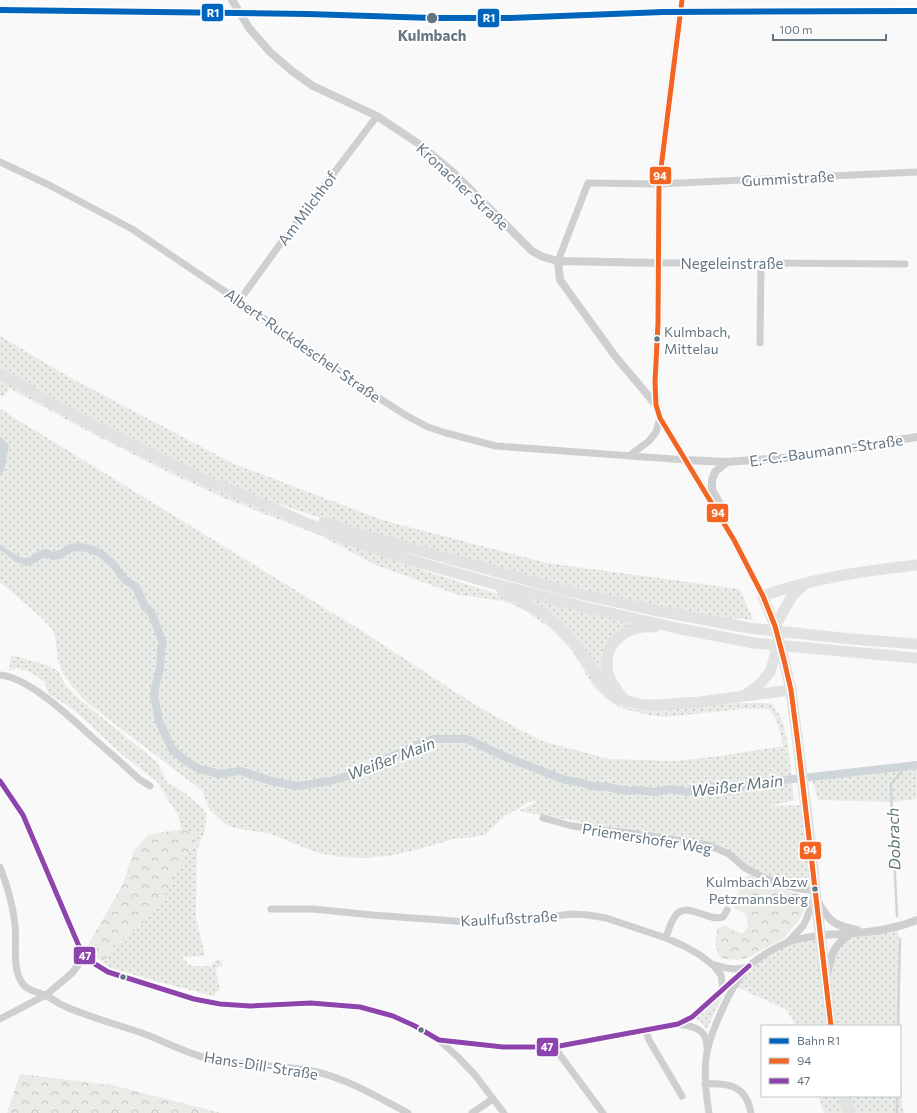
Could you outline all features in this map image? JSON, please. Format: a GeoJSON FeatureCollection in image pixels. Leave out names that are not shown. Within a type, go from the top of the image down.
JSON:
{"type":"FeatureCollection","features":[{"type":"Feature","properties":{"kind":"main road"},"geometry":{"type":"LineString","coordinates":[[0,374],[92,425],[157,458],[306,523],[350,540],[407,559],[580,606],[681,629],[754,643],[917,658]]}},
{"type":"Feature","properties":{"kind":"main road"},"geometry":{"type":"LineString","coordinates":[[264,504],[316,519],[352,532],[571,592],[653,610],[749,628],[851,639],[917,644]]}},
{"type":"Feature","properties":{"kind":"main road"},"geometry":{"type":"LineString","coordinates":[[831,1025],[806,805],[791,690],[775,626],[763,596],[780,590],[853,574],[917,565]]}},
{"type":"Feature","properties":{"kind":"main road"},"geometry":{"type":"LineString","coordinates":[[484,581],[543,613],[560,627],[577,647],[604,687],[614,696],[624,700],[643,705],[657,705],[699,702],[791,690]]}},
{"type":"Feature","properties":{"kind":"main road"},"geometry":{"type":"LineString","coordinates":[[775,626],[792,596],[806,584]]}},
{"type":"Feature","properties":{"kind":"main road"},"geometry":{"type":"LineString","coordinates":[[624,700],[613,685],[608,674],[608,654],[613,644],[626,632],[633,628],[648,626],[681,629]]}},
{"type":"Feature","properties":{"kind":"main road"},"geometry":{"type":"LineString","coordinates":[[744,695],[759,685],[770,672],[779,642]]}},
{"type":"Feature","properties":{"kind":"main road"},"geometry":{"type":"LineString","coordinates":[[844,1097],[849,1113]]}},
{"type":"Feature","properties":{"kind":"street","name":"Kronacher Straße"},"geometry":{"type":"LineString","coordinates":[[232,0],[248,28],[270,52],[292,71],[313,86],[377,116],[419,144],[454,173],[532,251],[543,257],[558,261]]}},
{"type":"Feature","properties":{"kind":"street"},"geometry":{"type":"LineString","coordinates":[[679,23],[659,184],[658,323],[655,382],[656,405],[660,418],[726,526],[763,596]]}},
{"type":"Feature","properties":{"kind":"street","name":"Am Milchhof"},"geometry":{"type":"LineString","coordinates":[[239,301],[377,116]]}},
{"type":"Feature","properties":{"kind":"street","name":"Albert-Ruckdeschel-Straße"},"geometry":{"type":"LineString","coordinates":[[0,162],[49,185],[132,229],[239,301],[365,389],[407,416],[428,427],[496,446],[686,460]]}},
{"type":"Feature","properties":{"kind":"street","name":"Gummistraße"},"geometry":{"type":"LineString","coordinates":[[558,261],[588,183],[659,184],[917,172]]}},
{"type":"Feature","properties":{"kind":"street"},"geometry":{"type":"LineString","coordinates":[[558,261],[560,280],[615,356],[656,405]]}},
{"type":"Feature","properties":{"kind":"street","name":"Negeleinstraße"},"geometry":{"type":"LineString","coordinates":[[558,261],[905,264]]}},
{"type":"Feature","properties":{"kind":"street"},"geometry":{"type":"LineString","coordinates":[[760,343],[761,263]]}},
{"type":"Feature","properties":{"kind":"street"},"geometry":{"type":"LineString","coordinates":[[630,455],[649,441],[656,432],[660,418]]}},
{"type":"Feature","properties":{"kind":"street","name":"E.-C.-Baumann-Straße"},"geometry":{"type":"LineString","coordinates":[[686,460],[727,462],[796,457],[917,438]]}},
{"type":"Feature","properties":{"kind":"street"},"geometry":{"type":"LineString","coordinates":[[726,526],[723,509],[712,490],[712,480],[715,472],[727,462]]}},
{"type":"Feature","properties":{"kind":"street"},"geometry":{"type":"LineString","coordinates":[[0,675],[16,679],[49,700],[139,779],[150,786]]}},
{"type":"Feature","properties":{"kind":"street"},"geometry":{"type":"LineString","coordinates":[[0,781],[24,815],[78,944],[85,956],[95,964],[108,972],[194,999],[220,1004],[250,1006],[311,1004],[360,1007],[393,1016],[415,1026],[439,1040],[458,1057],[475,1076],[504,1113]]}},
{"type":"Feature","properties":{"kind":"street","name":"Priemershofer Weg"},"geometry":{"type":"LineString","coordinates":[[543,818],[572,826],[708,845],[729,854],[745,868],[765,878],[784,886],[815,894]]}},
{"type":"Feature","properties":{"kind":"street","name":"Hans-Dill-Straße"},"geometry":{"type":"LineString","coordinates":[[0,867],[12,906],[15,926],[16,966],[18,975],[25,986],[31,990],[46,995],[81,1013],[128,1028],[195,1055],[225,1062],[294,1068],[318,1072],[367,1092],[408,1113]]}},
{"type":"Feature","properties":{"kind":"street"},"geometry":{"type":"LineString","coordinates":[[815,894],[825,915],[833,923],[845,928],[863,932]]}},
{"type":"Feature","properties":{"kind":"street"},"geometry":{"type":"LineString","coordinates":[[788,942],[806,920],[815,894]]}},
{"type":"Feature","properties":{"kind":"street","name":"Kaulfußstraße"},"geometry":{"type":"LineString","coordinates":[[271,909],[313,909],[468,922],[493,922],[572,914],[606,918],[666,938],[700,955],[712,964],[721,975],[723,989]]}},
{"type":"Feature","properties":{"kind":"street"},"geometry":{"type":"LineString","coordinates":[[666,938],[676,914],[685,910],[694,911],[712,918],[718,918],[723,917],[727,910]]}},
{"type":"Feature","properties":{"kind":"street"},"geometry":{"type":"LineString","coordinates":[[439,1040],[504,1048],[554,1047],[678,1024],[692,1017],[749,966],[788,942],[821,935],[863,932],[898,926],[917,920]]}},
{"type":"Feature","properties":{"kind":"street"},"geometry":{"type":"LineString","coordinates":[[826,977],[832,954],[836,946],[851,934]]}},
{"type":"Feature","properties":{"kind":"street"},"geometry":{"type":"LineString","coordinates":[[0,1019],[46,995],[72,974],[85,956]]}},
{"type":"Feature","properties":{"kind":"street","name":"Kaulfußstraße"},"geometry":{"type":"LineString","coordinates":[[712,964],[728,969],[741,969],[749,966]]}},
{"type":"Feature","properties":{"kind":"street"},"geometry":{"type":"LineString","coordinates":[[710,1113],[705,1084],[707,1049],[712,1032],[732,991],[739,978],[749,966]]}},
{"type":"Feature","properties":{"kind":"street"},"geometry":{"type":"LineString","coordinates":[[723,989],[732,991]]}},
{"type":"Feature","properties":{"kind":"street"},"geometry":{"type":"LineString","coordinates":[[678,1024],[693,1026],[702,1032],[707,1044],[707,1049]]}},
{"type":"Feature","properties":{"kind":"street"},"geometry":{"type":"LineString","coordinates":[[646,1031],[648,1040],[682,1096]]}},
{"type":"Feature","properties":{"kind":"street"},"geometry":{"type":"LineString","coordinates":[[554,1047],[603,1113]]}},
{"type":"Feature","properties":{"kind":"street"},"geometry":{"type":"LineString","coordinates":[[705,1084],[719,1083],[731,1085],[738,1089],[744,1094],[749,1104],[751,1113]]}},
{"type":"Feature","properties":{"kind":"street"},"geometry":{"type":"LineString","coordinates":[[472,1113],[493,1099]]}},
{"type":"Feature","properties":{"kind":"green space"},"geometry":{"type":"Polygon","coordinates":[[[0,336],[69,377],[232,463],[382,520],[547,563],[740,589],[753,620],[737,618],[737,621],[681,611],[636,602],[558,583],[453,556],[330,521],[257,496],[224,483],[158,453],[94,420],[0,368],[0,336]]]}},
{"type":"Feature","properties":{"kind":"green space"},"geometry":{"type":"Polygon","coordinates":[[[0,379],[39,401],[370,551],[398,562],[497,594],[517,602],[553,625],[610,698],[618,703],[643,711],[737,703],[773,704],[781,718],[785,730],[794,800],[771,806],[806,805],[815,891],[786,886],[708,845],[519,811],[538,801],[529,802],[505,816],[486,834],[475,837],[454,839],[394,855],[367,858],[341,857],[323,854],[271,834],[231,827],[223,822],[210,810],[202,791],[83,699],[63,673],[58,661],[56,641],[52,629],[42,618],[0,582],[0,550],[17,563],[38,557],[22,558],[0,544],[0,477],[5,466],[6,458],[3,439],[0,437],[0,409],[362,631],[477,706],[545,742],[609,759],[677,761],[783,746],[777,721],[768,709],[741,709],[665,717],[648,715],[621,708],[604,697],[594,687],[572,651],[561,639],[550,628],[526,611],[504,601],[459,595],[378,566],[321,536],[224,498],[172,474],[97,436],[9,388],[3,397],[0,395],[0,379]]]}},
{"type":"Feature","properties":{"kind":"green space"},"geometry":{"type":"Polygon","coordinates":[[[524,595],[635,621],[634,625],[622,630],[603,681],[580,646],[525,598],[524,595]]]}},
{"type":"Feature","properties":{"kind":"green space"},"geometry":{"type":"Polygon","coordinates":[[[11,655],[47,665],[58,671],[66,686],[78,698],[157,762],[167,782],[185,793],[206,813],[205,831],[197,849],[196,918],[205,956],[182,957],[188,964],[194,966],[211,966],[218,959],[222,962],[222,966],[217,967],[216,972],[220,989],[213,996],[111,968],[104,963],[113,946],[123,940],[150,916],[164,897],[183,860],[196,844],[196,834],[181,829],[178,814],[168,800],[159,783],[126,758],[73,709],[48,693],[45,682],[32,673],[18,668],[9,671],[11,655]]]}},
{"type":"Feature","properties":{"kind":"green space"},"geometry":{"type":"Polygon","coordinates":[[[917,767],[917,799],[894,802],[818,800],[812,779],[917,767]]]}},
{"type":"Feature","properties":{"kind":"green space"},"geometry":{"type":"Polygon","coordinates":[[[181,829],[196,834],[196,844],[183,860],[164,897],[151,915],[123,940],[113,946],[104,963],[95,957],[88,945],[122,886],[134,851],[148,835],[181,829]]]}},
{"type":"Feature","properties":{"kind":"green space"},"geometry":{"type":"Polygon","coordinates":[[[750,875],[762,883],[802,895],[804,909],[801,917],[784,938],[747,958],[736,960],[720,958],[715,944],[717,929],[725,925],[742,934],[748,927],[746,915],[735,909],[735,902],[743,878],[750,875]]]}},
{"type":"Feature","properties":{"kind":"green space"},"geometry":{"type":"Polygon","coordinates":[[[898,926],[900,1025],[795,1025],[787,1010],[735,986],[749,966],[788,942],[821,935],[827,973],[836,946],[863,932],[898,926]]]}},
{"type":"Feature","properties":{"kind":"green space"},"geometry":{"type":"Polygon","coordinates":[[[721,996],[722,999],[715,1010],[707,1030],[702,1023],[695,1018],[704,1012],[717,997],[721,996]]]}},
{"type":"Feature","properties":{"kind":"green space"},"geometry":{"type":"Polygon","coordinates":[[[901,1062],[902,1107],[904,1113],[824,1113],[818,1097],[901,1097],[901,1062]]]}},
{"type":"Feature","properties":{"kind":"green space"},"geometry":{"type":"Polygon","coordinates":[[[20,1074],[112,1085],[221,1113],[7,1113],[20,1074]]]}},
{"type":"Feature","properties":{"kind":"shaded area"},"geometry":{"type":"Polygon","coordinates":[[[0,437],[9,445],[5,467],[0,477],[0,437]]]}},
{"type":"Feature","properties":{"kind":"shaded area"},"geometry":{"type":"Polygon","coordinates":[[[0,544],[23,558],[39,557],[31,564],[17,563],[0,550],[0,544]]]}},
{"type":"Feature","properties":{"kind":"waterway","name":"Weißer Main"},"geometry":{"type":"LineString","coordinates":[[27,562],[45,553],[53,556],[61,554],[71,548],[87,548],[100,553],[114,565],[125,580],[136,587],[145,607],[151,612],[163,643],[160,669],[154,695],[159,721],[172,749],[183,759],[199,769],[220,774],[240,771],[275,782],[298,786],[330,781],[369,770],[390,757],[411,747],[434,739],[467,739],[506,757],[565,780],[592,786],[628,791],[637,790],[654,792],[672,789],[687,792],[719,786],[740,787],[753,783],[767,783],[917,765]]}},
{"type":"Feature","properties":{"kind":"waterway","name":"Dobrach"},"geometry":{"type":"LineString","coordinates":[[897,916],[891,784],[906,766]]}},
{"type":"Feature","properties":{"kind":"waterway","name":"Dobrach"},"geometry":{"type":"LineString","coordinates":[[898,1025],[900,939]]}},
{"type":"Feature","properties":{"kind":"waterway","name":"Dobrach"},"geometry":{"type":"LineString","coordinates":[[897,1097],[897,1113]]}},
{"type":"Feature","properties":{"kind":"tunnel"},"geometry":{"type":"LineString","coordinates":[[679,23],[682,0]]}},
{"type":"Feature","properties":{"kind":"rail line","name":"R1"},"geometry":{"type":"LineString","coordinates":[[0,10],[308,14],[432,18],[510,18],[663,12],[917,11]]}},
{"type":"Feature","properties":{"kind":"transit line","name":"94"},"geometry":{"type":"LineString","coordinates":[[682,0],[659,184],[658,323],[655,382],[656,405],[660,418],[734,540],[763,596],[775,626],[791,690],[831,1025]]}},
{"type":"Feature","properties":{"kind":"transit line","name":"47"},"geometry":{"type":"LineString","coordinates":[[0,781],[23,815],[78,944],[85,956],[108,972],[194,999],[220,1004],[250,1006],[311,1003],[360,1007],[393,1016],[415,1026],[439,1040],[503,1047],[554,1047],[678,1024],[692,1017],[749,966]]}},
{"type":"Feature","properties":{"kind":"place","name":"Kulmbach"},"geometry":{"type":"Point","coordinates":[432,18]}},
{"type":"Feature","properties":{"kind":"place","name":"Kulmbach, Mittelau"},"geometry":{"type":"Point","coordinates":[657,339]}},
{"type":"Feature","properties":{"kind":"place","name":"Kulmbach Abzw Petzmannsberg"},"geometry":{"type":"Point","coordinates":[815,889]}}]}
